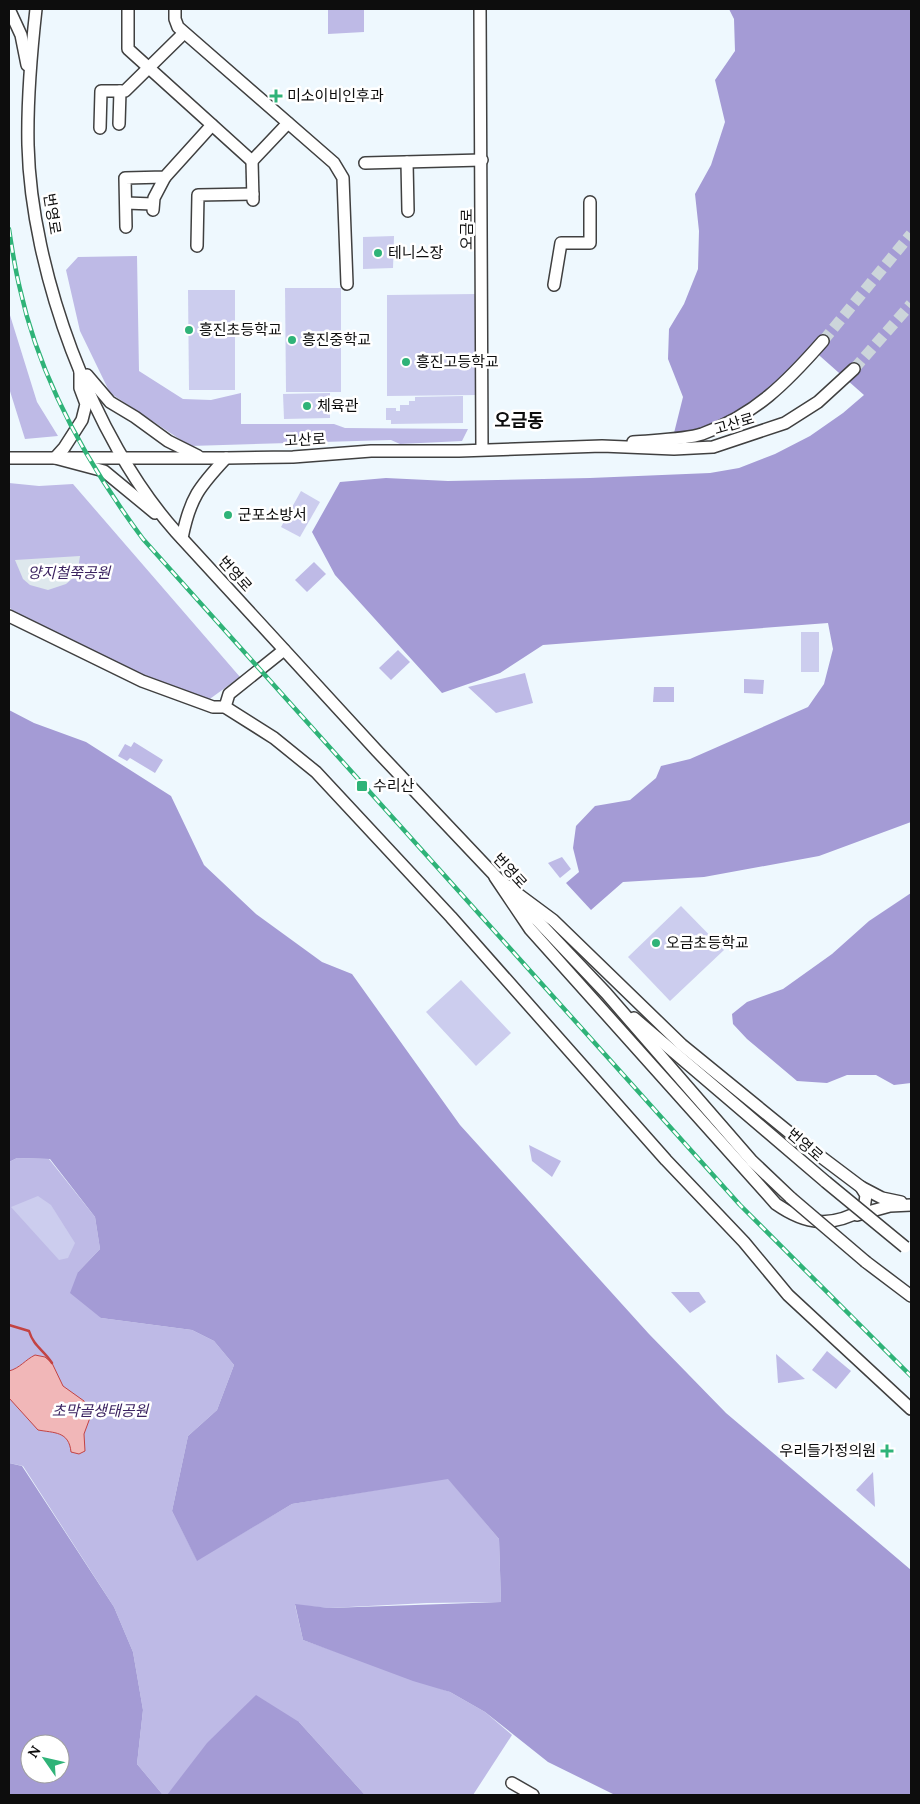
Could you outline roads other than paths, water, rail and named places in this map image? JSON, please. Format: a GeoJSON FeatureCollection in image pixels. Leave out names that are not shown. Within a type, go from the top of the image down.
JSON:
{"type":"FeatureCollection","features":[{"type":"Feature","properties":{"kind":"street","name":"번영로"},"geometry":{"type":"LineString","coordinates":[[9,9],[20,35],[29,76]]}},
{"type":"Feature","properties":{"kind":"street","name":"번영로"},"geometry":{"type":"LineString","coordinates":[[36,9],[29,76],[28,146],[36,220],[52,291],[70,344],[95,403],[124,459],[170,525],[495,877],[606,993],[662,1060],[752,1161],[791,1198],[866,1262],[911,1296]]}},
{"type":"Feature","properties":{"kind":"street"},"geometry":{"type":"LineString","coordinates":[[128,9],[128,49],[252,162]]}},
{"type":"Feature","properties":{"kind":"street"},"geometry":{"type":"LineString","coordinates":[[175,9],[178,27],[184,33],[334,163],[343,178],[348,284]]}},
{"type":"Feature","properties":{"kind":"street","name":"오금로"},"geometry":{"type":"LineString","coordinates":[[480,9],[482,449]]}},
{"type":"Feature","properties":{"kind":"street"},"geometry":{"type":"LineString","coordinates":[[100,128],[101,90],[125,91],[184,33]]}},
{"type":"Feature","properties":{"kind":"street"},"geometry":{"type":"LineString","coordinates":[[119,124],[120,91]]}},
{"type":"Feature","properties":{"kind":"street"},"geometry":{"type":"LineString","coordinates":[[198,246],[198,195],[253,197],[252,162],[288,123]]}},
{"type":"Feature","properties":{"kind":"street"},"geometry":{"type":"LineString","coordinates":[[126,203],[153,207],[154,198],[166,178],[212,125]]}},
{"type":"Feature","properties":{"kind":"street"},"geometry":{"type":"LineString","coordinates":[[365,163],[482,160]]}},
{"type":"Feature","properties":{"kind":"street"},"geometry":{"type":"LineString","coordinates":[[407,162],[408,211]]}},
{"type":"Feature","properties":{"kind":"street"},"geometry":{"type":"LineString","coordinates":[[126,227],[126,178],[166,178]]}},
{"type":"Feature","properties":{"kind":"street"},"geometry":{"type":"LineString","coordinates":[[554,285],[561,243],[590,243],[590,202]]}},
{"type":"Feature","properties":{"kind":"street","name":"고산로"},"geometry":{"type":"LineString","coordinates":[[602,446],[701,434],[753,409],[787,382],[823,341]]}},
{"type":"Feature","properties":{"kind":"street"},"geometry":{"type":"LineString","coordinates":[[80,366],[110,402],[135,417],[168,441],[200,457]]}},
{"type":"Feature","properties":{"kind":"street"},"geometry":{"type":"LineString","coordinates":[[80,366],[80,388],[86,404],[82,420],[64,448],[55,458],[104,471],[170,525]]}},
{"type":"Feature","properties":{"kind":"street","name":"고산로"},"geometry":{"type":"LineString","coordinates":[[9,458],[293,457],[371,451],[459,451],[602,446],[674,450],[713,447],[744,438],[785,422],[818,402],[854,369]]}},
{"type":"Feature","properties":{"kind":"street"},"geometry":{"type":"LineString","coordinates":[[182,538],[192,498],[226,458]]}},
{"type":"Feature","properties":{"kind":"street"},"geometry":{"type":"LineString","coordinates":[[9,616],[142,681],[213,707],[224,707],[274,738],[316,772],[451,917],[666,1160],[744,1242],[788,1295],[911,1408]]}},
{"type":"Feature","properties":{"kind":"street"},"geometry":{"type":"LineString","coordinates":[[224,707],[230,694],[284,650]]}},
{"type":"Feature","properties":{"kind":"street"},"geometry":{"type":"LineString","coordinates":[[495,877],[537,906],[682,1045],[796,1138],[861,1188],[882,1198],[911,1205]]}},
{"type":"Feature","properties":{"kind":"street"},"geometry":{"type":"LineString","coordinates":[[495,877],[530,929],[776,1204],[800,1218],[818,1222],[850,1217],[890,1206],[911,1205]]}},
{"type":"Feature","properties":{"kind":"street","name":"번영로"},"geometry":{"type":"LineString","coordinates":[[606,993],[826,1182],[908,1249]]}},
{"type":"Feature","properties":{"kind":"street"},"geometry":{"type":"LineString","coordinates":[[850,1217],[864,1209],[866,1195],[861,1188]]}},
{"type":"Feature","properties":{"kind":"street"},"geometry":{"type":"LineString","coordinates":[[512,1784],[525,1794]]}},
{"type":"Feature","properties":{"kind":"waterway"},"geometry":{"type":"LineString","coordinates":[[9,1325],[29,1331],[33,1341],[52,1363]]}},
{"type":"Feature","properties":{"kind":"tunnel"},"geometry":{"type":"LineString","coordinates":[[823,341],[911,234]]}},
{"type":"Feature","properties":{"kind":"tunnel"},"geometry":{"type":"LineString","coordinates":[[854,369],[911,304]]}},
{"type":"Feature","properties":{"kind":"railway"},"geometry":{"type":"LineString","coordinates":[[9,229],[17,274],[29,323],[53,389],[103,482],[143,539],[740,1205],[911,1376]]}},
{"type":"Feature","properties":{"kind":"place","name":"미소이비인후과"},"geometry":{"type":"Point","coordinates":[276,96]}},
{"type":"Feature","properties":{"kind":"place","name":"테니스장"},"geometry":{"type":"Point","coordinates":[378,253]}},
{"type":"Feature","properties":{"kind":"place","name":"흥진초등학교"},"geometry":{"type":"Point","coordinates":[189,330]}},
{"type":"Feature","properties":{"kind":"place","name":"흥진중학교"},"geometry":{"type":"Point","coordinates":[292,340]}},
{"type":"Feature","properties":{"kind":"place","name":"흥진고등학교"},"geometry":{"type":"Point","coordinates":[406,362]}},
{"type":"Feature","properties":{"kind":"place","name":"체육관"},"geometry":{"type":"Point","coordinates":[307,406]}},
{"type":"Feature","properties":{"kind":"place","name":"군포소방서"},"geometry":{"type":"Point","coordinates":[228,515]}},
{"type":"Feature","properties":{"kind":"place","name":"수리산"},"geometry":{"type":"Point","coordinates":[362,786]}},
{"type":"Feature","properties":{"kind":"place","name":"오금초등학교"},"geometry":{"type":"Point","coordinates":[656,943]}},
{"type":"Feature","properties":{"kind":"place","name":"우리들가정의원"},"geometry":{"type":"Point","coordinates":[887,1451]}},
{"type":"Feature","properties":{"kind":"district","name":"오금동"},"geometry":{"type":"Point","coordinates":[519,421]}},
{"type":"Feature","properties":{"kind":"park label","name":"양지철쭉공원"},"geometry":{"type":"Point","coordinates":[69,573]}},
{"type":"Feature","properties":{"kind":"park label","name":"초막골생태공원"},"geometry":{"type":"Point","coordinates":[100,1411]}}]}
